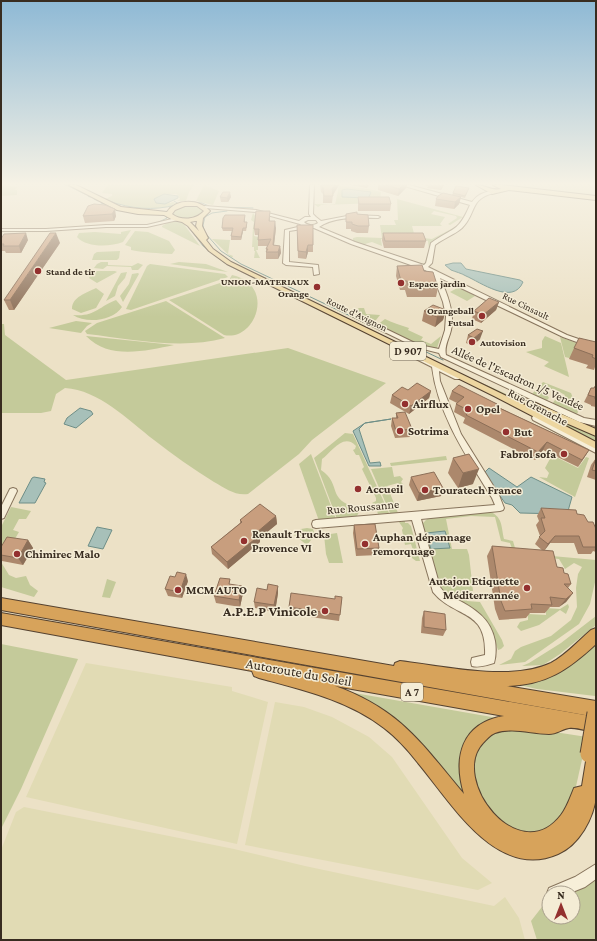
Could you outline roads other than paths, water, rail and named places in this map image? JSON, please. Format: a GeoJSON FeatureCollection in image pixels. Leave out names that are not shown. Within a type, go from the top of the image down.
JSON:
{"type":"FeatureCollection","features":[{"type":"Feature","properties":{"kind":"highway","name":"Autoroute du Soleil"},"geometry":{"type":"LineString","coordinates":[[1,604],[596,709]]}},
{"type":"Feature","properties":{"kind":"highway","name":"Autoroute du Soleil"},"geometry":{"type":"LineString","coordinates":[[1,619],[596,725]]}},
{"type":"Feature","properties":{"kind":"highway"},"geometry":{"type":"LineString","coordinates":[[357,667],[388,667],[488,678],[531,677],[560,665],[596,635]]}},
{"type":"Feature","properties":{"kind":"highway"},"geometry":{"type":"LineString","coordinates":[[228,660],[250,669],[341,694],[373,710],[394,726],[416,746],[476,821],[496,838],[522,850],[540,852],[550,850],[571,833],[581,816],[589,789],[596,713]]}},
{"type":"Feature","properties":{"kind":"highway"},"geometry":{"type":"LineString","coordinates":[[568,720],[554,726],[520,724],[494,725],[479,734],[470,748],[466,766],[469,788],[479,809],[494,826],[510,837],[529,842],[554,835],[563,828],[572,816],[577,805],[593,753]]}},
{"type":"Feature","properties":{"kind":"main road","name":"Route d'Avignon"},"geometry":{"type":"LineString","coordinates":[[193,229],[211,250],[229,263],[503,397],[596,446]]}},
{"type":"Feature","properties":{"kind":"main road","name":"Route d'Avignon"},"geometry":{"type":"LineString","coordinates":[[201,229],[205,237],[220,253],[236,263],[422,354],[596,433]]}},
{"type":"Feature","properties":{"kind":"street"},"geometry":{"type":"LineString","coordinates":[[1,230],[62,229]]}},
{"type":"Feature","properties":{"kind":"street"},"geometry":{"type":"LineString","coordinates":[[302,229],[287,230],[286,263],[316,266],[316,274]]}},
{"type":"Feature","properties":{"kind":"street","name":"Rue Cinsault"},"geometry":{"type":"LineString","coordinates":[[317,229],[353,244],[425,268],[436,277],[448,280],[565,336],[596,347]]}},
{"type":"Feature","properties":{"kind":"street"},"geometry":{"type":"LineString","coordinates":[[425,268],[429,263],[433,244],[458,229]]}},
{"type":"Feature","properties":{"kind":"street","name":"Allée de l'Escadron 1/5 Vendée"},"geometry":{"type":"LineString","coordinates":[[436,277],[449,317],[441,352],[443,356],[582,420],[596,423]]}},
{"type":"Feature","properties":{"kind":"street"},"geometry":{"type":"LineString","coordinates":[[353,315],[417,346],[441,352]]}},
{"type":"Feature","properties":{"kind":"street","name":"Rue Grenache"},"geometry":{"type":"LineString","coordinates":[[385,339],[435,367],[512,405],[596,450]]}},
{"type":"Feature","properties":{"kind":"street","name":"Rue Roussanne"},"geometry":{"type":"LineString","coordinates":[[316,524],[500,508],[496,497],[457,434],[437,381],[435,367]]}},
{"type":"Feature","properties":{"kind":"street"},"geometry":{"type":"LineString","coordinates":[[437,381],[456,377]]}},
{"type":"Feature","properties":{"kind":"street"},"geometry":{"type":"LineString","coordinates":[[1,516],[13,491]]}},
{"type":"Feature","properties":{"kind":"street","name":"Rue Roussanne"},"geometry":{"type":"LineString","coordinates":[[414,516],[436,589],[441,595],[483,620],[489,631],[491,648],[490,659],[476,662]]}},
{"type":"Feature","properties":{"kind":"street"},"geometry":{"type":"LineString","coordinates":[[573,885],[596,871]]}},
{"type":"Feature","properties":{"kind":"water"},"geometry":{"type":"Polygon","coordinates":[[[461,263],[466,269],[520,280],[523,282],[518,289],[512,292],[496,290],[451,270],[445,265],[461,263]]]}},
{"type":"Feature","properties":{"kind":"water"},"geometry":{"type":"Polygon","coordinates":[[[80,408],[91,411],[93,414],[76,428],[64,424],[67,418],[80,408]]]}},
{"type":"Feature","properties":{"kind":"water"},"geometry":{"type":"Polygon","coordinates":[[[365,423],[359,429],[370,463],[380,462],[381,466],[369,466],[353,431],[365,423]]]}},
{"type":"Feature","properties":{"kind":"water"},"geometry":{"type":"Polygon","coordinates":[[[489,468],[517,487],[531,477],[572,497],[568,511],[563,514],[520,513],[512,505],[505,503],[484,473],[489,468]]]}},
{"type":"Feature","properties":{"kind":"water"},"geometry":{"type":"Polygon","coordinates":[[[32,478],[45,479],[44,482],[46,483],[35,503],[19,503],[32,478]]]}},
{"type":"Feature","properties":{"kind":"water"},"geometry":{"type":"Polygon","coordinates":[[[97,527],[112,530],[103,549],[88,546],[97,527]]]}},
{"type":"Feature","properties":{"kind":"water"},"geometry":{"type":"Polygon","coordinates":[[[445,531],[450,548],[431,549],[426,533],[445,531]]]}},
{"type":"Feature","properties":{"kind":"waterway"},"geometry":{"type":"LineString","coordinates":[[190,229],[203,246],[225,263]]}},
{"type":"Feature","properties":{"kind":"waterway"},"geometry":{"type":"LineString","coordinates":[[206,234],[221,251],[241,264],[443,360]]}},
{"type":"Feature","properties":{"kind":"waterway"},"geometry":{"type":"LineString","coordinates":[[234,267],[238,270]]}},
{"type":"Feature","properties":{"kind":"place","name":"Stand de tir"},"geometry":{"type":"Point","coordinates":[38,271]}},
{"type":"Feature","properties":{"kind":"place","name":"Espace jardin"},"geometry":{"type":"Point","coordinates":[401,283]}},
{"type":"Feature","properties":{"kind":"place","name":"UNION-MATERIAUX Orange"},"geometry":{"type":"Point","coordinates":[317,287]}},
{"type":"Feature","properties":{"kind":"place","name":"Orangeball Futsal"},"geometry":{"type":"Point","coordinates":[482,316]}},
{"type":"Feature","properties":{"kind":"place","name":"Autovision"},"geometry":{"type":"Point","coordinates":[472,342]}},
{"type":"Feature","properties":{"kind":"place","name":"Airflux"},"geometry":{"type":"Point","coordinates":[405,404]}},
{"type":"Feature","properties":{"kind":"place","name":"Opel"},"geometry":{"type":"Point","coordinates":[468,409]}},
{"type":"Feature","properties":{"kind":"place","name":"Sotrima"},"geometry":{"type":"Point","coordinates":[400,431]}},
{"type":"Feature","properties":{"kind":"place","name":"But"},"geometry":{"type":"Point","coordinates":[506,432]}},
{"type":"Feature","properties":{"kind":"place","name":"Fabrol sofa"},"geometry":{"type":"Point","coordinates":[564,454]}},
{"type":"Feature","properties":{"kind":"place","name":"Accueil"},"geometry":{"type":"Point","coordinates":[358,489]}},
{"type":"Feature","properties":{"kind":"place","name":"Touratech France"},"geometry":{"type":"Point","coordinates":[425,490]}},
{"type":"Feature","properties":{"kind":"place","name":"Renault Trucks Provence VI"},"geometry":{"type":"Point","coordinates":[244,541]}},
{"type":"Feature","properties":{"kind":"place","name":"Auphan dépannage remorquage"},"geometry":{"type":"Point","coordinates":[365,544]}},
{"type":"Feature","properties":{"kind":"place","name":"Chimirec Malo"},"geometry":{"type":"Point","coordinates":[17,554]}},
{"type":"Feature","properties":{"kind":"place","name":"Autajon Etiquette Méditerrannée"},"geometry":{"type":"Point","coordinates":[527,588]}},
{"type":"Feature","properties":{"kind":"place","name":"MCM AUTO"},"geometry":{"type":"Point","coordinates":[178,590]}},
{"type":"Feature","properties":{"kind":"place","name":"A.P.E.P Vinicole"},"geometry":{"type":"Point","coordinates":[325,611]}}]}
